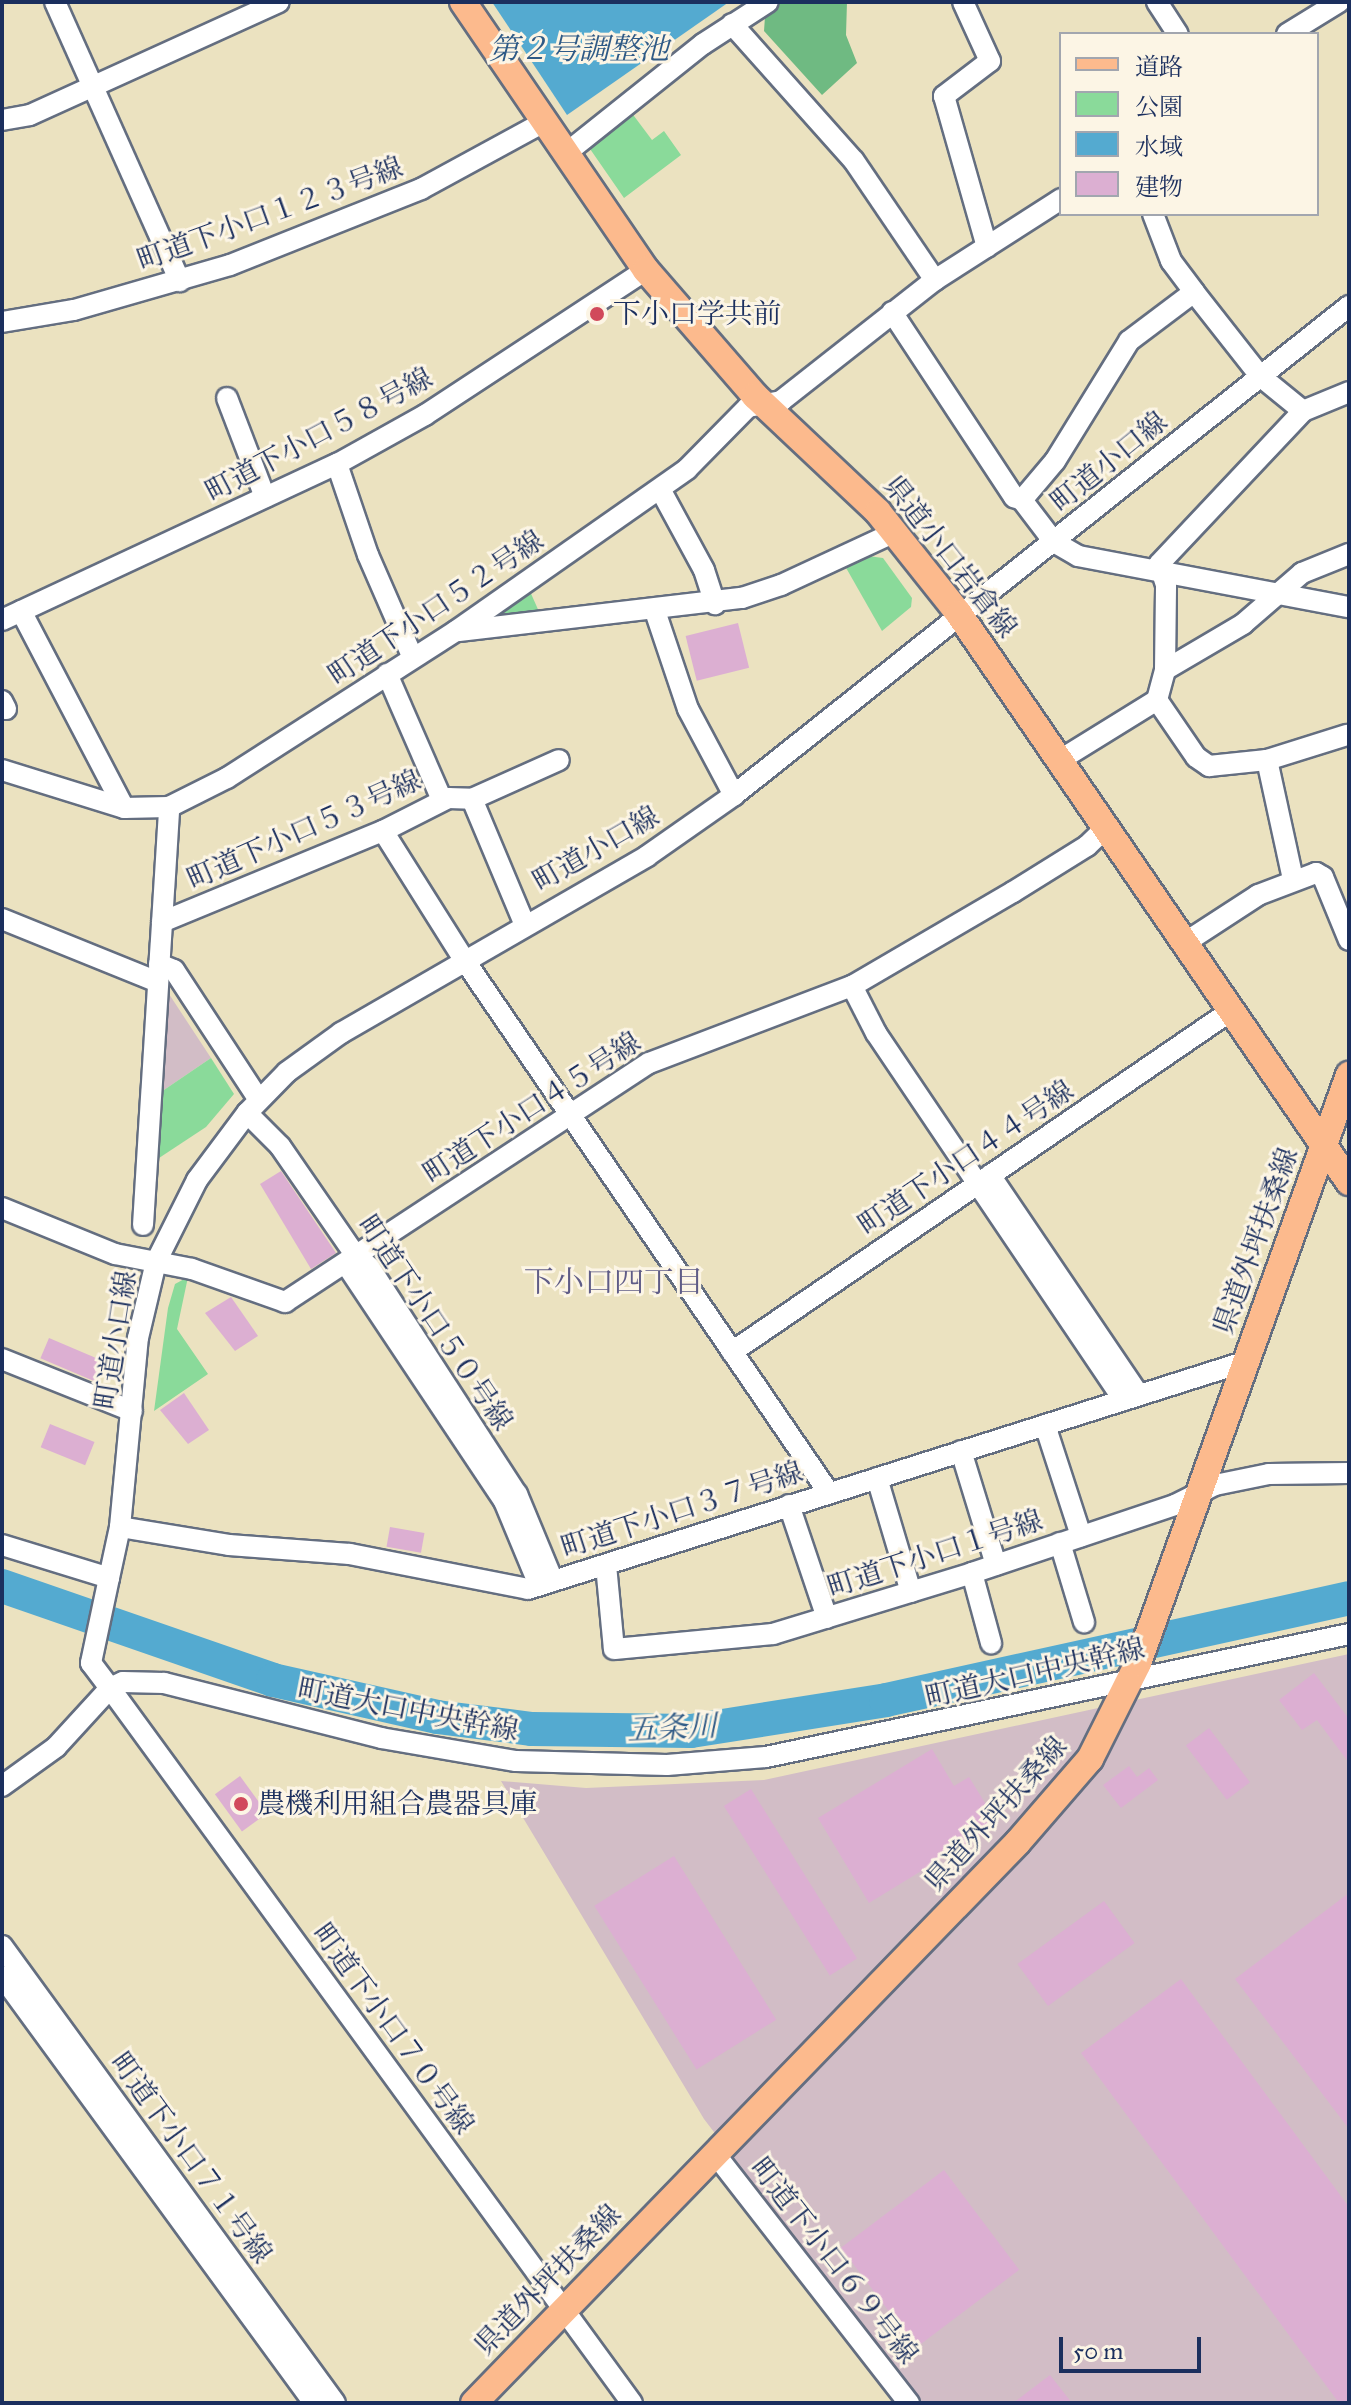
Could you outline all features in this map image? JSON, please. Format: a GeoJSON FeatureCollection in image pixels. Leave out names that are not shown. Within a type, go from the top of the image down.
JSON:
{"type":"FeatureCollection","features":[{"type":"Feature","properties":{"kind":"main road","name":"県道小口岩倉線"},"geometry":{"type":"LineString","coordinates":[[463,2],[646,270],[763,404],[850,483],[895,532],[959,614],[1349,1182]]}},
{"type":"Feature","properties":{"kind":"main road","name":"県道外坪扶桑線"},"geometry":{"type":"LineString","coordinates":[[474,2403],[1063,1795],[1102,1739],[1134,1672],[1156,1613],[1349,1075]]}},
{"type":"Feature","properties":{"kind":"street"},"geometry":{"type":"LineString","coordinates":[[55,2],[180,281]]}},
{"type":"Feature","properties":{"kind":"street"},"geometry":{"type":"LineString","coordinates":[[2,120],[30,115],[279,2]]}},
{"type":"Feature","properties":{"kind":"street"},"geometry":{"type":"LineString","coordinates":[[565,154],[732,24],[768,2]]}},
{"type":"Feature","properties":{"kind":"street"},"geometry":{"type":"LineString","coordinates":[[963,2],[990,61],[944,96],[987,247]]}},
{"type":"Feature","properties":{"kind":"street"},"geometry":{"type":"LineString","coordinates":[[1157,2],[1177,32]]}},
{"type":"Feature","properties":{"kind":"street"},"geometry":{"type":"LineString","coordinates":[[1290,32],[1339,2]]}},
{"type":"Feature","properties":{"kind":"street"},"geometry":{"type":"LineString","coordinates":[[732,24],[854,161],[935,280]]}},
{"type":"Feature","properties":{"kind":"street","name":"町道下小口１２３号線"},"geometry":{"type":"LineString","coordinates":[[2,322],[74,310],[180,281],[421,189],[544,122]]}},
{"type":"Feature","properties":{"kind":"street","name":"町道下小口５２号線"},"geometry":{"type":"LineString","coordinates":[[169,807],[227,778],[456,631],[660,489],[703,454],[748,407],[781,401],[935,280],[1059,200]]}},
{"type":"Feature","properties":{"kind":"street"},"geometry":{"type":"LineString","coordinates":[[1154,216],[1171,261],[1194,292],[1260,376],[1303,411]]}},
{"type":"Feature","properties":{"kind":"street","name":"町道下小口５８号線"},"geometry":{"type":"LineString","coordinates":[[2,620],[337,464],[425,415],[646,270]]}},
{"type":"Feature","properties":{"kind":"street"},"geometry":{"type":"LineString","coordinates":[[1022,500],[1055,461],[1129,341],[1194,292]]}},
{"type":"Feature","properties":{"kind":"street","name":"町道小口線"},"geometry":{"type":"LineString","coordinates":[[108,1587],[120,1527],[138,1338],[156,1262],[197,1180],[253,1106],[318,1048],[463,958],[647,856],[734,795],[1349,306]]}},
{"type":"Feature","properties":{"kind":"street"},"geometry":{"type":"LineString","coordinates":[[892,312],[1014,497],[1022,500],[1054,542],[1078,556],[1349,607]]}},
{"type":"Feature","properties":{"kind":"street"},"geometry":{"type":"LineString","coordinates":[[1060,760],[1157,700],[1165,670],[1163,572],[1159,564],[1179,539],[1303,411],[1349,392]]}},
{"type":"Feature","properties":{"kind":"street"},"geometry":{"type":"LineString","coordinates":[[227,398],[265,497]]}},
{"type":"Feature","properties":{"kind":"street"},"geometry":{"type":"LineString","coordinates":[[337,464],[368,555],[413,658]]}},
{"type":"Feature","properties":{"kind":"street"},"geometry":{"type":"LineString","coordinates":[[660,489],[704,570],[715,604]]}},
{"type":"Feature","properties":{"kind":"street"},"geometry":{"type":"LineString","coordinates":[[456,631],[715,604],[781,585],[895,532]]}},
{"type":"Feature","properties":{"kind":"street"},"geometry":{"type":"LineString","coordinates":[[1165,670],[1243,624],[1302,573],[1349,554]]}},
{"type":"Feature","properties":{"kind":"street"},"geometry":{"type":"LineString","coordinates":[[21,611],[124,808]]}},
{"type":"Feature","properties":{"kind":"street"},"geometry":{"type":"LineString","coordinates":[[655,611],[688,709],[734,795]]}},
{"type":"Feature","properties":{"kind":"street"},"geometry":{"type":"LineString","coordinates":[[387,674],[442,800]]}},
{"type":"Feature","properties":{"kind":"street"},"geometry":{"type":"LineString","coordinates":[[1157,700],[1196,757],[1209,766],[1267,760],[1347,735]]}},
{"type":"Feature","properties":{"kind":"street","name":"町道下小口５３号線"},"geometry":{"type":"LineString","coordinates":[[162,922],[383,831],[442,800],[472,799],[559,760]]}},
{"type":"Feature","properties":{"kind":"street"},"geometry":{"type":"LineString","coordinates":[[1267,760],[1293,879]]}},
{"type":"Feature","properties":{"kind":"street"},"geometry":{"type":"LineString","coordinates":[[2,770],[124,808],[169,807],[143,1225]]}},
{"type":"Feature","properties":{"kind":"street"},"geometry":{"type":"LineString","coordinates":[[472,799],[524,923]]}},
{"type":"Feature","properties":{"kind":"street","name":"町道下小口４５号線"},"geometry":{"type":"LineString","coordinates":[[2,1208],[115,1254],[192,1269],[273,1302],[297,1297],[569,1114],[661,1057],[852,986],[1063,861],[1107,827]]}},
{"type":"Feature","properties":{"kind":"street"},"geometry":{"type":"LineString","coordinates":[[383,831],[463,958],[829,1493]]}},
{"type":"Feature","properties":{"kind":"street"},"geometry":{"type":"LineString","coordinates":[[1186,942],[1293,879],[1323,877],[1349,940]]}},
{"type":"Feature","properties":{"kind":"street"},"geometry":{"type":"LineString","coordinates":[[2,919],[159,973]]}},
{"type":"Feature","properties":{"kind":"street","name":"町道下小口５０号線"},"geometry":{"type":"LineString","coordinates":[[159,973],[174,970],[253,1106],[352,1260],[419,1343],[517,1494],[546,1583]]}},
{"type":"Feature","properties":{"kind":"street"},"geometry":{"type":"LineString","coordinates":[[852,986],[876,1033],[984,1179],[1131,1397]]}},
{"type":"Feature","properties":{"kind":"street","name":"町道下小口４４号線"},"geometry":{"type":"LineString","coordinates":[[732,1352],[1232,1010]]}},
{"type":"Feature","properties":{"kind":"street"},"geometry":{"type":"LineString","coordinates":[[352,1260],[504,1501],[546,1583]]}},
{"type":"Feature","properties":{"kind":"street"},"geometry":{"type":"LineString","coordinates":[[2,1359],[132,1411]]}},
{"type":"Feature","properties":{"kind":"street","name":"町道下小口３７号線"},"geometry":{"type":"LineString","coordinates":[[120,1527],[229,1545],[350,1554],[528,1589],[1247,1361]]}},
{"type":"Feature","properties":{"kind":"street"},"geometry":{"type":"LineString","coordinates":[[1045,1425],[1081,1536]]}},
{"type":"Feature","properties":{"kind":"street"},"geometry":{"type":"LineString","coordinates":[[961,1451],[996,1565]]}},
{"type":"Feature","properties":{"kind":"street","name":"町道下小口１号線"},"geometry":{"type":"LineString","coordinates":[[606,1565],[614,1649],[773,1634],[972,1573],[1199,1493],[1269,1474],[1349,1473]]}},
{"type":"Feature","properties":{"kind":"street"},"geometry":{"type":"LineString","coordinates":[[877,1478],[911,1592]]}},
{"type":"Feature","properties":{"kind":"street"},"geometry":{"type":"LineString","coordinates":[[789,1505],[827,1618]]}},
{"type":"Feature","properties":{"kind":"street"},"geometry":{"type":"LineString","coordinates":[[1060,1543],[1084,1622]]}},
{"type":"Feature","properties":{"kind":"street"},"geometry":{"type":"LineString","coordinates":[[2,1545],[108,1587],[91,1663],[110,1688],[56,1747],[2,1786]]}},
{"type":"Feature","properties":{"kind":"street"},"geometry":{"type":"LineString","coordinates":[[972,1573],[991,1643]]}},
{"type":"Feature","properties":{"kind":"street","name":"町道大口中央幹線"},"geometry":{"type":"LineString","coordinates":[[110,1688],[123,1682],[164,1683],[424,1747],[516,1761],[616,1766],[729,1761],[817,1749],[1134,1672],[1349,1634]]}},
{"type":"Feature","properties":{"kind":"street","name":"町道下小口７０号線"},"geometry":{"type":"LineString","coordinates":[[110,1688],[632,2403]]}},
{"type":"Feature","properties":{"kind":"street","name":"町道下小口７１号線"},"geometry":{"type":"LineString","coordinates":[[2,1946],[335,2403]]}},
{"type":"Feature","properties":{"kind":"street"},"geometry":{"type":"LineString","coordinates":[[2,1976],[314,2403]]}},
{"type":"Feature","properties":{"kind":"street","name":"町道下小口６９号線"},"geometry":{"type":"LineString","coordinates":[[715,2154],[909,2403]]}},
{"type":"Feature","properties":{"kind":"shaded area"},"geometry":{"type":"Polygon","coordinates":[[[167,991],[211,1058],[161,1092],[167,991]]]}},
{"type":"Feature","properties":{"kind":"shaded area"},"geometry":{"type":"Polygon","coordinates":[[[1349,1654],[1349,2403],[921,2403],[704,2119],[501,1781],[586,1788],[764,1780],[1349,1654]]]}},
{"type":"Feature","properties":{"kind":"green space"},"geometry":{"type":"Polygon","coordinates":[[[766,2],[847,2],[846,35],[857,63],[822,95],[764,31],[766,2]]]}},
{"type":"Feature","properties":{"kind":"green space"},"geometry":{"type":"Polygon","coordinates":[[[631,112],[652,140],[664,131],[681,155],[624,198],[588,146],[631,112]]]}},
{"type":"Feature","properties":{"kind":"green space"},"geometry":{"type":"Polygon","coordinates":[[[868,556],[883,558],[912,598],[911,607],[882,631],[845,566],[868,556]]]}},
{"type":"Feature","properties":{"kind":"green space"},"geometry":{"type":"Polygon","coordinates":[[[529,589],[540,614],[491,619],[491,616],[529,589]]]}},
{"type":"Feature","properties":{"kind":"green space"},"geometry":{"type":"Polygon","coordinates":[[[211,1058],[234,1094],[206,1127],[156,1160],[161,1092],[211,1058]]]}},
{"type":"Feature","properties":{"kind":"green space"},"geometry":{"type":"Polygon","coordinates":[[[188,1277],[177,1329],[208,1374],[154,1411],[168,1308],[175,1284],[188,1277]]]}},
{"type":"Feature","properties":{"kind":"water","name":"第２号調整池"},"geometry":{"type":"Polygon","coordinates":[[[492,2],[729,2],[567,115],[492,2]]]}},
{"type":"Feature","properties":{"kind":"building"},"geometry":{"type":"Polygon","coordinates":[[[738,623],[749,668],[697,681],[686,636],[738,623]]]}},
{"type":"Feature","properties":{"kind":"building"},"geometry":{"type":"Polygon","coordinates":[[[281,1171],[336,1253],[311,1269],[260,1184],[281,1171]]]}},
{"type":"Feature","properties":{"kind":"building"},"geometry":{"type":"Polygon","coordinates":[[[231,1297],[258,1336],[235,1351],[205,1313],[231,1297]]]}},
{"type":"Feature","properties":{"kind":"building"},"geometry":{"type":"Polygon","coordinates":[[[49,1338],[104,1361],[96,1382],[40,1358],[49,1338]]]}},
{"type":"Feature","properties":{"kind":"building"},"geometry":{"type":"Polygon","coordinates":[[[184,1393],[209,1430],[188,1444],[160,1410],[184,1393]]]}},
{"type":"Feature","properties":{"kind":"building"},"geometry":{"type":"Polygon","coordinates":[[[50,1424],[95,1442],[85,1465],[41,1447],[50,1424]]]}},
{"type":"Feature","properties":{"kind":"building"},"geometry":{"type":"Polygon","coordinates":[[[390,1527],[424,1533],[421,1553],[387,1547],[390,1527]]]}},
{"type":"Feature","properties":{"kind":"building"},"geometry":{"type":"Polygon","coordinates":[[[1314,1673],[1349,1719],[1349,1763],[1317,1720],[1302,1730],[1279,1700],[1314,1673]]]}},
{"type":"Feature","properties":{"kind":"building"},"geometry":{"type":"Polygon","coordinates":[[[1209,1728],[1250,1782],[1227,1800],[1186,1745],[1209,1728]]]}},
{"type":"Feature","properties":{"kind":"building"},"geometry":{"type":"Polygon","coordinates":[[[932,1749],[954,1786],[969,1777],[998,1824],[869,1903],[818,1818],[932,1749]]]}},
{"type":"Feature","properties":{"kind":"building"},"geometry":{"type":"Polygon","coordinates":[[[1129,1766],[1137,1777],[1149,1768],[1158,1780],[1121,1808],[1103,1785],[1129,1766]]]}},
{"type":"Feature","properties":{"kind":"building","name":"農機利用組合農器具庫"},"geometry":{"type":"Polygon","coordinates":[[[240,1776],[267,1813],[242,1831],[215,1794],[240,1776]]]}},
{"type":"Feature","properties":{"kind":"building"},"geometry":{"type":"Polygon","coordinates":[[[751,1789],[857,1959],[830,1976],[724,1806],[751,1789]]]}},
{"type":"Feature","properties":{"kind":"building"},"geometry":{"type":"Polygon","coordinates":[[[674,1856],[776,2020],[697,2069],[594,1906],[674,1856]]]}},
{"type":"Feature","properties":{"kind":"building"},"geometry":{"type":"Polygon","coordinates":[[[1349,1893],[1349,2129],[1235,1979],[1349,1893]]]}},
{"type":"Feature","properties":{"kind":"building"},"geometry":{"type":"Polygon","coordinates":[[[1104,1901],[1135,1943],[1048,2006],[1017,1964],[1104,1901]]]}},
{"type":"Feature","properties":{"kind":"building"},"geometry":{"type":"Polygon","coordinates":[[[1181,1979],[1349,2207],[1349,2403],[1339,2403],[1081,2053],[1181,1979]]]}},
{"type":"Feature","properties":{"kind":"building"},"geometry":{"type":"Polygon","coordinates":[[[944,2170],[1019,2270],[916,2347],[841,2248],[944,2170]]]}},
{"type":"Feature","properties":{"kind":"building"},"geometry":{"type":"Polygon","coordinates":[[[1050,2375],[1072,2403],[1013,2403],[1050,2375]]]}},
{"type":"Feature","properties":{"kind":"waterway","name":"五条川"},"geometry":{"type":"LineString","coordinates":[[2,1586],[273,1680],[437,1717],[532,1729],[691,1731],[886,1700],[1349,1598]]}},
{"type":"Feature","properties":{"kind":"place","name":"下小口学共前"},"geometry":{"type":"Point","coordinates":[597,314]}},
{"type":"Feature","properties":{"kind":"place","name":"農機利用組合農器具庫"},"geometry":{"type":"Point","coordinates":[241,1804]}},
{"type":"Feature","properties":{"kind":"district","name":"下小口四丁目"},"geometry":{"type":"Point","coordinates":[614,1282]}}]}
